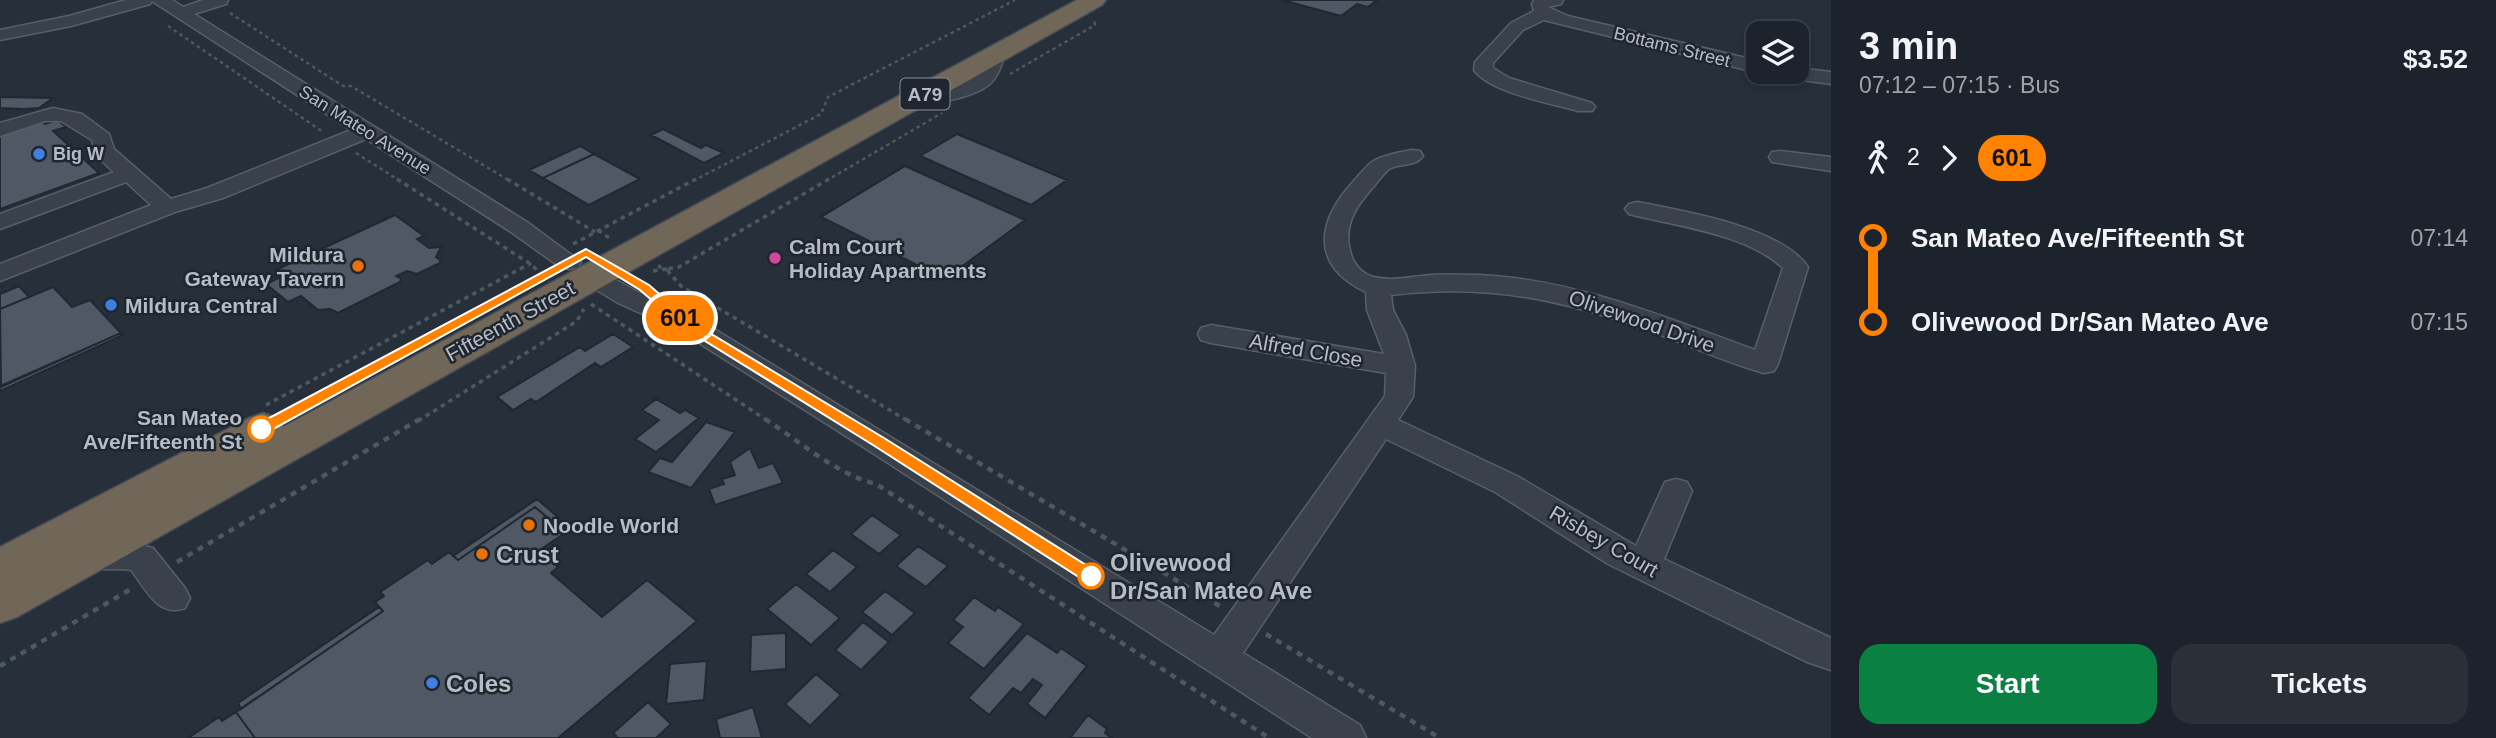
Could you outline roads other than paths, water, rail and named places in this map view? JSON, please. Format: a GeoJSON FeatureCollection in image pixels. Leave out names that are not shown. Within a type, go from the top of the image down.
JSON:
{"type":"FeatureCollection","features":[{"type":"Feature","properties":{"kind":"highway","name":"Fifteenth Street"},"geometry":{"type":"LineString","coordinates":[[0,569],[574,263],[804,147],[1062,0]]}},
{"type":"Feature","properties":{"kind":"highway","name":"Fifteenth Street"},"geometry":{"type":"LineString","coordinates":[[804,147],[922,96],[999,67],[1094,5]]}},
{"type":"Feature","properties":{"kind":"highway","name":"Fifteenth Street"},"geometry":{"type":"LineString","coordinates":[[0,603],[84,557],[574,263]]}},
{"type":"Feature","properties":{"kind":"street","name":"San Mateo Avenue"},"geometry":{"type":"LineString","coordinates":[[160,0],[197,5],[574,263]]}},
{"type":"Feature","properties":{"kind":"street"},"geometry":{"type":"LineString","coordinates":[[0,35],[71,21],[139,2]]}},
{"type":"Feature","properties":{"kind":"street","name":"San Mateo Avenue"},"geometry":{"type":"LineString","coordinates":[[197,5],[362,128],[628,297],[688,326],[879,442],[1346,738]]}},
{"type":"Feature","properties":{"kind":"street"},"geometry":{"type":"LineString","coordinates":[[1551,7],[1524,20],[1484,62],[1483,70],[1502,82],[1585,107]]}},
{"type":"Feature","properties":{"kind":"street","name":"Bottams Street"},"geometry":{"type":"LineString","coordinates":[[1551,7],[1585,25],[1746,64]]}},
{"type":"Feature","properties":{"kind":"street"},"geometry":{"type":"LineString","coordinates":[[1809,75],[1831,78]]}},
{"type":"Feature","properties":{"kind":"street"},"geometry":{"type":"LineString","coordinates":[[0,130],[50,114],[73,116],[102,138],[104,151],[167,207]]}},
{"type":"Feature","properties":{"kind":"street"},"geometry":{"type":"LineString","coordinates":[[0,273],[167,207],[215,193],[362,128]]}},
{"type":"Feature","properties":{"kind":"street"},"geometry":{"type":"LineString","coordinates":[[1219,658],[1399,397],[1401,366],[1394,338],[1379,311],[1379,289],[1360,280],[1345,268],[1337,246],[1339,219],[1345,205],[1381,165],[1412,156]]}},
{"type":"Feature","properties":{"kind":"street"},"geometry":{"type":"LineString","coordinates":[[1780,157],[1831,164]]}},
{"type":"Feature","properties":{"kind":"street"},"geometry":{"type":"LineString","coordinates":[[0,222],[128,174]]}},
{"type":"Feature","properties":{"kind":"street","name":"Olivewood Drive"},"geometry":{"type":"LineString","coordinates":[[1379,289],[1467,282],[1530,287],[1594,302],[1764,364],[1796,267],[1790,258],[1773,248],[1668,214],[1637,209]]}},
{"type":"Feature","properties":{"kind":"street","name":"Alfred Close"},"geometry":{"type":"LineString","coordinates":[[1211,334],[1401,366]]}},
{"type":"Feature","properties":{"kind":"street","name":"Risbey Court"},"geometry":{"type":"LineString","coordinates":[[1380,424],[1506,484],[1620,554],[1831,654]]}},
{"type":"Feature","properties":{"kind":"street"},"geometry":{"type":"LineString","coordinates":[[1644,566],[1676,491]]}},
{"type":"Feature","properties":{"kind":"street"},"geometry":{"type":"LineString","coordinates":[[84,557],[132,555],[141,558],[164,586]]}},
{"type":"Feature","properties":{"kind":"place","name":"Big W"},"geometry":{"type":"Point","coordinates":[39,154]}},
{"type":"Feature","properties":{"kind":"place","name":"Calm Court Holiday Apartments"},"geometry":{"type":"Point","coordinates":[775,258]}},
{"type":"Feature","properties":{"kind":"place","name":"Mildura Gateway Tavern"},"geometry":{"type":"Point","coordinates":[358,266]}},
{"type":"Feature","properties":{"kind":"place","name":"Mildura Central"},"geometry":{"type":"Point","coordinates":[111,305]}},
{"type":"Feature","properties":{"kind":"place","name":"San Mateo Ave/Fifteenth St"},"geometry":{"type":"Point","coordinates":[261,429]}},
{"type":"Feature","properties":{"kind":"place","name":"Noodle World"},"geometry":{"type":"Point","coordinates":[529,525]}},
{"type":"Feature","properties":{"kind":"place","name":"Crust"},"geometry":{"type":"Point","coordinates":[482,554]}},
{"type":"Feature","properties":{"kind":"place","name":"Olivewood Dr/San Mateo Ave"},"geometry":{"type":"Point","coordinates":[1091,576]}},
{"type":"Feature","properties":{"kind":"place","name":"Coles"},"geometry":{"type":"Point","coordinates":[432,683]}}]}
